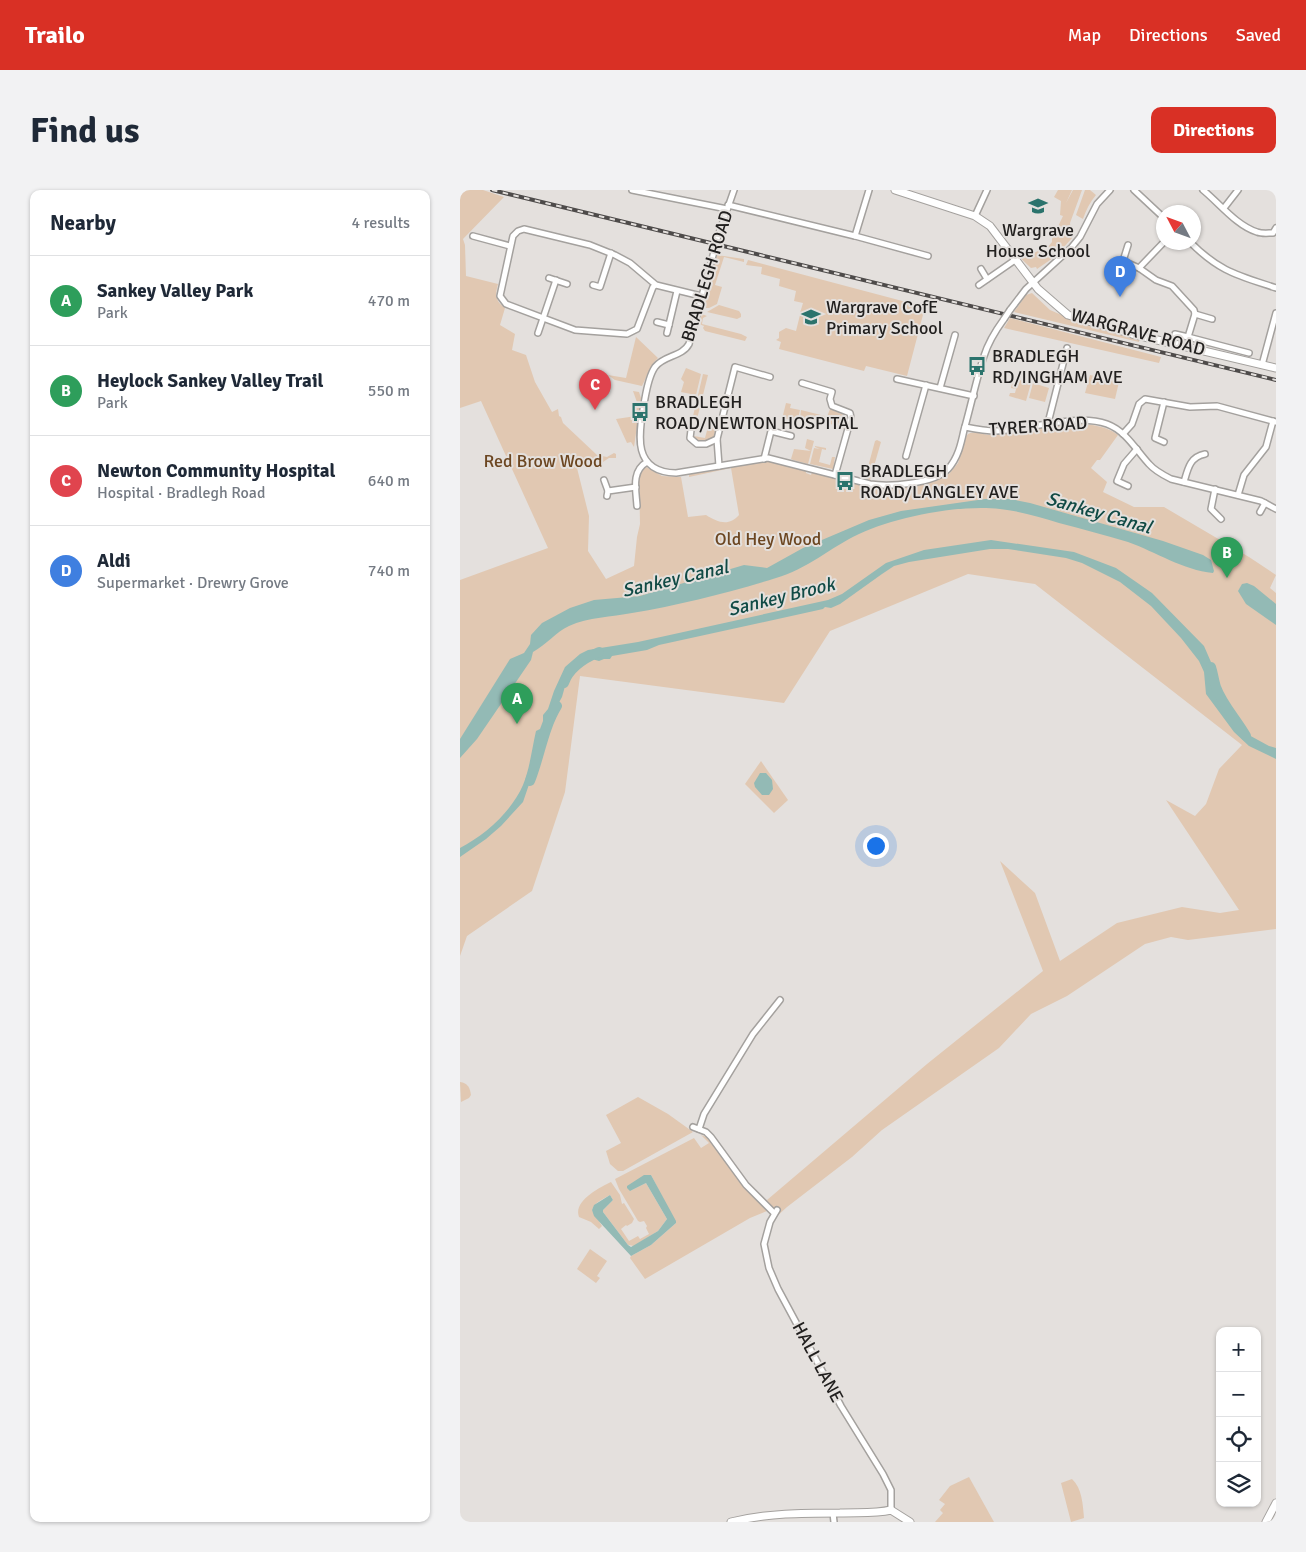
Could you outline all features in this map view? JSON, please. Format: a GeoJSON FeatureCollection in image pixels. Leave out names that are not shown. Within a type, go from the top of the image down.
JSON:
{"type":"FeatureCollection","features":[{"type":"Feature","properties":{"kind":"street"},"geometry":{"type":"LineString","coordinates":[[632,190],[728,207],[855,236],[928,256]]}},
{"type":"Feature","properties":{"kind":"street","name":"BRADLEGH ROAD"},"geometry":{"type":"LineString","coordinates":[[647,462],[642,453],[640,434],[646,396],[653,371],[660,362],[688,347],[714,248],[734,190]]}},
{"type":"Feature","properties":{"kind":"street"},"geometry":{"type":"LineString","coordinates":[[855,236],[869,190]]}},
{"type":"Feature","properties":{"kind":"street","name":"WARGRAVE ROAD"},"geometry":{"type":"LineString","coordinates":[[895,190],[975,216],[990,226],[1014,260],[1052,303],[1064,313],[1132,334],[1276,368]]}},
{"type":"Feature","properties":{"kind":"street"},"geometry":{"type":"LineString","coordinates":[[975,216],[987,190]]}},
{"type":"Feature","properties":{"kind":"street"},"geometry":{"type":"LineString","coordinates":[[637,506],[636,473],[638,468],[647,462],[659,470],[669,473],[764,459],[777,460],[884,486],[902,485],[931,478],[947,470],[960,447],[986,349],[1020,295],[1071,248],[1080,237],[1097,204],[1110,190]]}},
{"type":"Feature","properties":{"kind":"street"},"geometry":{"type":"LineString","coordinates":[[1134,190],[1156,211]]}},
{"type":"Feature","properties":{"kind":"street"},"geometry":{"type":"LineString","coordinates":[[1203,190],[1236,220],[1250,229],[1261,233],[1275,232]]}},
{"type":"Feature","properties":{"kind":"street"},"geometry":{"type":"LineString","coordinates":[[1224,208],[1238,190]]}},
{"type":"Feature","properties":{"kind":"street"},"geometry":{"type":"LineString","coordinates":[[656,285],[653,287],[637,328],[627,334],[575,330],[506,304],[500,299],[510,246],[516,233],[524,229],[590,245],[630,263],[656,285],[701,296]]}},
{"type":"Feature","properties":{"kind":"street"},"geometry":{"type":"LineString","coordinates":[[473,236],[510,246]]}},
{"type":"Feature","properties":{"kind":"street"},"geometry":{"type":"LineString","coordinates":[[1117,270],[1123,261],[1128,245]]}},
{"type":"Feature","properties":{"kind":"street"},"geometry":{"type":"LineString","coordinates":[[1139,268],[1156,250]]}},
{"type":"Feature","properties":{"kind":"street"},"geometry":{"type":"LineString","coordinates":[[1198,250],[1207,259],[1226,271],[1276,288]]}},
{"type":"Feature","properties":{"kind":"street"},"geometry":{"type":"LineString","coordinates":[[593,286],[600,287],[611,253]]}},
{"type":"Feature","properties":{"kind":"street"},"geometry":{"type":"LineString","coordinates":[[978,285],[1014,260]]}},
{"type":"Feature","properties":{"kind":"street"},"geometry":{"type":"LineString","coordinates":[[1123,261],[1139,268],[1156,280],[1172,286],[1194,310],[1195,314],[1188,337]]}},
{"type":"Feature","properties":{"kind":"street"},"geometry":{"type":"LineString","coordinates":[[981,269],[987,279]]}},
{"type":"Feature","properties":{"kind":"street"},"geometry":{"type":"LineString","coordinates":[[549,278],[567,284]]}},
{"type":"Feature","properties":{"kind":"street"},"geometry":{"type":"LineString","coordinates":[[538,333],[556,280]]}},
{"type":"Feature","properties":{"kind":"street"},"geometry":{"type":"LineString","coordinates":[[667,333],[677,291]]}},
{"type":"Feature","properties":{"kind":"street"},"geometry":{"type":"LineString","coordinates":[[1262,365],[1276,313]]}},
{"type":"Feature","properties":{"kind":"street"},"geometry":{"type":"LineString","coordinates":[[1195,314],[1212,318]]}},
{"type":"Feature","properties":{"kind":"street"},"geometry":{"type":"LineString","coordinates":[[657,322],[668,325]]}},
{"type":"Feature","properties":{"kind":"street"},"geometry":{"type":"LineString","coordinates":[[1175,334],[1249,352]]}},
{"type":"Feature","properties":{"kind":"street"},"geometry":{"type":"LineString","coordinates":[[940,388],[955,335]]}},
{"type":"Feature","properties":{"kind":"street"},"geometry":{"type":"LineString","coordinates":[[1048,423],[1067,348]]}},
{"type":"Feature","properties":{"kind":"street"},"geometry":{"type":"LineString","coordinates":[[718,466],[717,439],[735,366],[770,377]]}},
{"type":"Feature","properties":{"kind":"street"},"geometry":{"type":"LineString","coordinates":[[897,379],[974,396]]}},
{"type":"Feature","properties":{"kind":"street"},"geometry":{"type":"LineString","coordinates":[[802,383],[832,392],[830,399],[832,406],[850,413],[851,418],[835,475]]}},
{"type":"Feature","properties":{"kind":"street"},"geometry":{"type":"LineString","coordinates":[[906,456],[926,385]]}},
{"type":"Feature","properties":{"kind":"street"},"geometry":{"type":"LineString","coordinates":[[1123,434],[1132,424],[1139,404],[1145,399],[1190,407],[1217,406],[1274,421],[1266,447],[1244,475],[1238,495]]}},
{"type":"Feature","properties":{"kind":"street"},"geometry":{"type":"LineString","coordinates":[[1164,402],[1155,438],[1164,442]]}},
{"type":"Feature","properties":{"kind":"street","name":"TYRER ROAD"},"geometry":{"type":"LineString","coordinates":[[965,426],[996,431],[1048,423],[1099,422],[1109,425],[1123,434],[1149,464],[1159,473],[1171,479],[1265,502],[1276,509]]}},
{"type":"Feature","properties":{"kind":"street"},"geometry":{"type":"LineString","coordinates":[[691,430],[690,438],[696,444],[706,444],[717,439]]}},
{"type":"Feature","properties":{"kind":"street"},"geometry":{"type":"LineString","coordinates":[[764,459],[771,431],[791,436]]}},
{"type":"Feature","properties":{"kind":"street"},"geometry":{"type":"LineString","coordinates":[[1128,486],[1117,481],[1124,464],[1137,449]]}},
{"type":"Feature","properties":{"kind":"street"},"geometry":{"type":"LineString","coordinates":[[1184,482],[1190,465],[1197,456],[1205,454]]}},
{"type":"Feature","properties":{"kind":"street"},"geometry":{"type":"LineString","coordinates":[[604,480],[608,493],[636,488]]}},
{"type":"Feature","properties":{"kind":"street"},"geometry":{"type":"LineString","coordinates":[[1215,489],[1211,509],[1221,519]]}},
{"type":"Feature","properties":{"kind":"street"},"geometry":{"type":"LineString","coordinates":[[1260,512],[1265,502]]}},
{"type":"Feature","properties":{"kind":"street"},"geometry":{"type":"LineString","coordinates":[[693,1127],[700,1129],[704,1114],[753,1034],[780,1000]]}},
{"type":"Feature","properties":{"kind":"street","name":"HALL LANE"},"geometry":{"type":"LineString","coordinates":[[700,1129],[711,1137],[746,1186],[776,1211],[770,1222],[764,1244],[769,1268],[778,1290],[841,1406],[883,1474],[891,1490],[891,1510]]}},
{"type":"Feature","properties":{"kind":"street"},"geometry":{"type":"LineString","coordinates":[[1266,1522],[1276,1503]]}},
{"type":"Feature","properties":{"kind":"street"},"geometry":{"type":"LineString","coordinates":[[731,1522],[784,1513],[876,1513],[891,1510],[910,1522]]}},
{"type":"Feature","properties":{"kind":"street"},"geometry":{"type":"LineString","coordinates":[[833,1513],[834,1522]]}},
{"type":"Feature","properties":{"kind":"green space"},"geometry":{"type":"Polygon","coordinates":[[[460,190],[483,190],[504,197],[463,239],[465,245],[466,276],[498,284],[497,297],[499,303],[505,308],[500,325],[515,334],[512,350],[526,355],[535,382],[552,412],[558,409],[563,423],[597,455],[607,457],[614,453],[616,454],[616,458],[609,458],[603,462],[575,460],[589,516],[588,551],[606,579],[634,566],[640,524],[639,472],[646,467],[662,476],[681,477],[688,517],[706,515],[714,520],[727,522],[739,515],[731,468],[689,477],[689,474],[767,461],[806,470],[806,473],[811,475],[812,472],[883,489],[893,489],[949,474],[958,463],[967,435],[970,433],[993,435],[1074,424],[1105,428],[1118,435],[1100,460],[1097,460],[1091,468],[1107,482],[1103,492],[1134,507],[1164,507],[1276,575],[1270,588],[1276,593],[1276,929],[1188,940],[1171,937],[1145,944],[1067,996],[1031,1014],[999,1048],[882,1130],[852,1157],[775,1218],[767,1200],[927,1064],[1043,971],[1000,861],[1035,893],[1060,961],[1117,923],[1182,907],[1220,913],[1239,910],[1166,800],[1195,816],[1206,804],[1219,769],[1242,745],[1035,584],[968,574],[830,631],[784,703],[580,676],[565,792],[532,891],[467,936],[460,956],[460,580],[548,548],[481,401],[460,408],[460,190]]]}},
{"type":"Feature","properties":{"kind":"green space"},"geometry":{"type":"Polygon","coordinates":[[[1058,190],[1072,190],[1066,203],[1073,190],[1082,190],[1070,223],[1072,238],[1056,256],[1048,247],[1063,216],[1060,215],[1061,201],[1054,197],[1058,190]]]}},
{"type":"Feature","properties":{"kind":"green space"},"geometry":{"type":"Polygon","coordinates":[[[1085,190],[1090,190],[1096,195],[1088,206],[1083,219],[1076,215],[1085,190]]]}},
{"type":"Feature","properties":{"kind":"green space"},"geometry":{"type":"Polygon","coordinates":[[[1045,248],[1053,258],[1037,269],[1036,267],[1031,268],[1014,252],[1029,255],[1045,248]]]}},
{"type":"Feature","properties":{"kind":"green space"},"geometry":{"type":"Polygon","coordinates":[[[717,255],[744,259],[744,262],[724,257],[715,285],[722,287],[717,304],[709,308],[702,308],[717,255]]]}},
{"type":"Feature","properties":{"kind":"green space","name":"Wargrave CofE Primary School"},"geometry":{"type":"Polygon","coordinates":[[[748,260],[925,307],[907,376],[866,366],[864,371],[779,349],[781,342],[776,340],[779,338],[779,332],[786,328],[796,331],[800,315],[807,317],[800,313],[803,303],[794,301],[796,291],[779,286],[780,279],[761,274],[762,267],[746,265],[748,260]]]}},
{"type":"Feature","properties":{"kind":"green space"},"geometry":{"type":"Polygon","coordinates":[[[1032,293],[1050,310],[1071,319],[1139,340],[1139,342],[1014,312],[1026,295],[1032,293]]]}},
{"type":"Feature","properties":{"kind":"green space"},"geometry":{"type":"Polygon","coordinates":[[[719,305],[739,311],[741,317],[737,319],[707,312],[719,305]]]}},
{"type":"Feature","properties":{"kind":"green space"},"geometry":{"type":"Polygon","coordinates":[[[702,314],[707,316],[703,318],[702,324],[741,334],[747,337],[745,341],[705,331],[704,326],[699,324],[702,314]]]}},
{"type":"Feature","properties":{"kind":"green space"},"geometry":{"type":"Polygon","coordinates":[[[1010,318],[1161,357],[1159,363],[1004,328],[1010,318]]]}},
{"type":"Feature","properties":{"kind":"green space"},"geometry":{"type":"Polygon","coordinates":[[[636,337],[658,358],[650,368],[642,386],[615,380],[608,375],[626,378],[636,337]]]}},
{"type":"Feature","properties":{"kind":"green space"},"geometry":{"type":"Polygon","coordinates":[[[686,368],[701,374],[696,395],[681,392],[684,382],[681,379],[686,368]]]}},
{"type":"Feature","properties":{"kind":"green space"},"geometry":{"type":"Polygon","coordinates":[[[703,374],[708,375],[697,419],[693,416],[703,374]]]}},
{"type":"Feature","properties":{"kind":"green space"},"geometry":{"type":"Polygon","coordinates":[[[1090,375],[1119,382],[1115,399],[1085,393],[1090,375]]]}},
{"type":"Feature","properties":{"kind":"green space"},"geometry":{"type":"Polygon","coordinates":[[[1013,378],[1031,383],[1026,401],[1009,396],[1010,393],[1015,393],[1016,389],[1011,388],[1013,378]]]}},
{"type":"Feature","properties":{"kind":"green space"},"geometry":{"type":"Polygon","coordinates":[[[1033,383],[1049,388],[1045,402],[1029,398],[1033,383]]]}},
{"type":"Feature","properties":{"kind":"green space"},"geometry":{"type":"Polygon","coordinates":[[[633,391],[639,392],[641,398],[634,447],[631,442],[627,443],[616,419],[636,416],[635,406],[638,405],[633,391]]]}},
{"type":"Feature","properties":{"kind":"green space"},"geometry":{"type":"Polygon","coordinates":[[[786,403],[791,404],[790,408],[800,410],[798,419],[782,419],[786,403]]]}},
{"type":"Feature","properties":{"kind":"green space"},"geometry":{"type":"Polygon","coordinates":[[[830,409],[846,416],[845,429],[825,422],[830,409]]]}},
{"type":"Feature","properties":{"kind":"green space"},"geometry":{"type":"Polygon","coordinates":[[[801,410],[825,416],[824,422],[810,420],[810,416],[809,420],[800,419],[801,410]]]}},
{"type":"Feature","properties":{"kind":"green space"},"geometry":{"type":"Polygon","coordinates":[[[709,423],[717,425],[715,436],[708,441],[696,441],[694,436],[705,438],[709,423]]]}},
{"type":"Feature","properties":{"kind":"green space"},"geometry":{"type":"Polygon","coordinates":[[[807,439],[814,441],[808,464],[791,459],[794,449],[811,451],[805,448],[807,439]]]}},
{"type":"Feature","properties":{"kind":"green space"},"geometry":{"type":"Polygon","coordinates":[[[875,441],[881,442],[870,480],[865,478],[875,441]]]}},
{"type":"Feature","properties":{"kind":"green space"},"geometry":{"type":"Polygon","coordinates":[[[815,446],[826,448],[826,450],[822,449],[819,462],[830,465],[832,457],[835,457],[833,469],[810,464],[814,448],[820,449],[815,446]]]}},
{"type":"Feature","properties":{"kind":"green space"},"geometry":{"type":"Polygon","coordinates":[[[761,761],[788,800],[774,813],[745,784],[761,761]]]}},
{"type":"Feature","properties":{"kind":"green space"},"geometry":{"type":"Polygon","coordinates":[[[460,1082],[468,1086],[471,1095],[461,1102],[460,1082]]]}},
{"type":"Feature","properties":{"kind":"green space"},"geometry":{"type":"Polygon","coordinates":[[[638,1097],[668,1114],[693,1132],[623,1171],[618,1171],[610,1164],[606,1151],[621,1143],[606,1115],[638,1097]]]}},
{"type":"Feature","properties":{"kind":"green space"},"geometry":{"type":"Polygon","coordinates":[[[701,1135],[710,1141],[767,1211],[750,1218],[645,1279],[630,1258],[631,1256],[651,1245],[676,1223],[651,1175],[630,1191],[646,1183],[667,1219],[658,1231],[634,1246],[628,1245],[603,1212],[613,1200],[610,1195],[597,1203],[592,1210],[602,1226],[599,1229],[591,1222],[579,1217],[578,1211],[583,1200],[611,1182],[620,1195],[622,1204],[624,1203],[634,1219],[632,1223],[621,1229],[629,1241],[638,1236],[640,1239],[649,1234],[644,1221],[638,1221],[615,1179],[694,1138],[701,1148],[709,1143],[701,1135]]]}},
{"type":"Feature","properties":{"kind":"green space"},"geometry":{"type":"Polygon","coordinates":[[[590,1249],[607,1261],[597,1276],[600,1278],[596,1283],[577,1269],[590,1249]]]}},
{"type":"Feature","properties":{"kind":"green space"},"geometry":{"type":"Polygon","coordinates":[[[969,1477],[994,1522],[935,1522],[943,1513],[940,1510],[945,1504],[939,1500],[950,1486],[969,1477]]]}},
{"type":"Feature","properties":{"kind":"green space"},"geometry":{"type":"Polygon","coordinates":[[[1072,1479],[1080,1492],[1084,1518],[1071,1522],[1061,1483],[1072,1479]]]}},
{"type":"Feature","properties":{"kind":"water"},"geometry":{"type":"Polygon","coordinates":[[[985,499],[1010,499],[1030,503],[1163,541],[1203,555],[1211,560],[1214,571],[1213,573],[1191,568],[1128,542],[1015,511],[967,508],[909,517],[859,534],[798,570],[776,578],[686,602],[592,619],[569,626],[533,652],[531,660],[477,739],[460,758],[460,739],[510,659],[524,653],[530,644],[531,635],[542,623],[570,608],[594,600],[640,596],[744,565],[767,568],[803,548],[869,520],[901,511],[985,499]]]}},
{"type":"Feature","properties":{"kind":"water"},"geometry":{"type":"Polygon","coordinates":[[[991,540],[1074,552],[1116,568],[1152,593],[1204,646],[1214,669],[1214,689],[1247,734],[1276,748],[1276,759],[1249,746],[1234,732],[1206,694],[1204,672],[1199,661],[1181,638],[1151,606],[1120,582],[1082,563],[1066,558],[1008,549],[990,549],[894,566],[840,604],[831,608],[825,607],[823,609],[659,645],[647,650],[612,656],[610,659],[599,661],[588,658],[569,672],[562,697],[545,728],[536,764],[523,802],[501,826],[460,857],[460,848],[479,836],[497,821],[518,795],[529,765],[536,731],[540,729],[543,715],[548,709],[565,667],[580,654],[588,650],[638,642],[828,600],[842,594],[886,563],[924,550],[991,540]]]}},
{"type":"Feature","properties":{"kind":"water"},"geometry":{"type":"Polygon","coordinates":[[[1247,583],[1254,586],[1276,604],[1276,625],[1246,604],[1238,591],[1242,584],[1247,583]]]}},
{"type":"Feature","properties":{"kind":"water"},"geometry":{"type":"Polygon","coordinates":[[[760,773],[766,773],[772,780],[773,789],[769,795],[762,795],[755,787],[754,783],[760,773]]]}},
{"type":"Feature","properties":{"kind":"water"},"geometry":{"type":"Polygon","coordinates":[[[644,1175],[651,1175],[676,1223],[651,1245],[631,1256],[594,1216],[592,1210],[594,1205],[610,1195],[613,1200],[603,1212],[631,1247],[658,1231],[667,1219],[646,1183],[630,1191],[627,1188],[627,1186],[644,1175]]]}},
{"type":"Feature","properties":{"kind":"waterway","name":"Sankey Brook"},"geometry":{"type":"LineString","coordinates":[[564,683],[578,664],[599,652]]}},
{"type":"Feature","properties":{"kind":"waterway","name":"Sankey Brook"},"geometry":{"type":"LineString","coordinates":[[1211,667],[1219,693],[1246,736]]}},
{"type":"Feature","properties":{"kind":"waterway","name":"Sankey Brook"},"geometry":{"type":"LineString","coordinates":[[530,781],[548,724],[557,706]]}},
{"type":"Feature","properties":{"kind":"railway"},"geometry":{"type":"LineString","coordinates":[[492,190],[1276,380]]}},
{"type":"Feature","properties":{"kind":"place","name":"Wargrave House School"},"geometry":{"type":"Point","coordinates":[1038,206]}},
{"type":"Feature","properties":{"kind":"place","name":"Aldi"},"geometry":{"type":"Point","coordinates":[1120,297]}},
{"type":"Feature","properties":{"kind":"place","name":"Wargrave CofE Primary School"},"geometry":{"type":"Point","coordinates":[811,317]}},
{"type":"Feature","properties":{"kind":"place","name":"BRADLEGH RD/INGHAM AVE"},"geometry":{"type":"Point","coordinates":[977,366]}},
{"type":"Feature","properties":{"kind":"place","name":"Newton Community Hospital"},"geometry":{"type":"Point","coordinates":[595,410]}},
{"type":"Feature","properties":{"kind":"place","name":"BRADLEGH ROAD/NEWTON HOSPITAL"},"geometry":{"type":"Point","coordinates":[640,412]}},
{"type":"Feature","properties":{"kind":"place","name":"BRADLEGH ROAD/LANGLEY AVE"},"geometry":{"type":"Point","coordinates":[845,481]}},
{"type":"Feature","properties":{"kind":"place","name":"Heylock Sankey Valley Trail"},"geometry":{"type":"Point","coordinates":[1227,578]}},
{"type":"Feature","properties":{"kind":"place","name":"Sankey Valley Park"},"geometry":{"type":"Point","coordinates":[517,724]}},
{"type":"Feature","properties":{"kind":"park label","name":"Red Brow Wood"},"geometry":{"type":"Point","coordinates":[543,461]}},
{"type":"Feature","properties":{"kind":"park label","name":"Old Hey Wood"},"geometry":{"type":"Point","coordinates":[768,539]}},
{"type":"Feature","properties":{"kind":"water label","name":"Sankey Canal"},"geometry":{"type":"Point","coordinates":[1099,512]}},
{"type":"Feature","properties":{"kind":"water label","name":"Sankey Canal"},"geometry":{"type":"Point","coordinates":[675,578]}}]}
